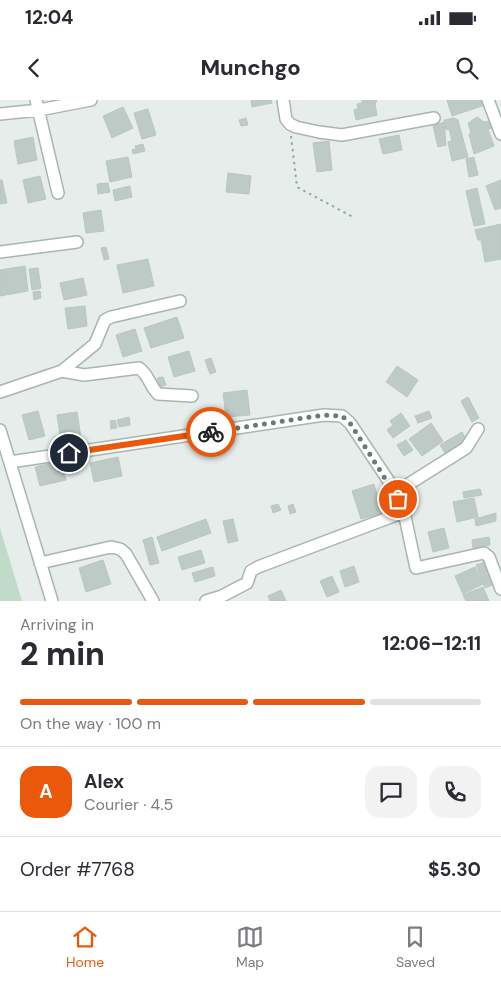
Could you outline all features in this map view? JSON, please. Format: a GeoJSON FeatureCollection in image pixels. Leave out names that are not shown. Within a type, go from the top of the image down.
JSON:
{"type":"FeatureCollection","features":[{"type":"Feature","properties":{"kind":"street"},"geometry":{"type":"LineString","coordinates":[[0,114],[37,105],[91,100]]}},
{"type":"Feature","properties":{"kind":"street"},"geometry":{"type":"LineString","coordinates":[[283,100],[286,119],[290,124],[296,127],[342,135],[434,118]]}},
{"type":"Feature","properties":{"kind":"street"},"geometry":{"type":"LineString","coordinates":[[488,100],[501,134]]}},
{"type":"Feature","properties":{"kind":"street"},"geometry":{"type":"LineString","coordinates":[[37,105],[58,193]]}},
{"type":"Feature","properties":{"kind":"street"},"geometry":{"type":"LineString","coordinates":[[0,252],[77,242]]}},
{"type":"Feature","properties":{"kind":"street"},"geometry":{"type":"LineString","coordinates":[[0,392],[62,371],[96,344],[105,320],[180,301]]}},
{"type":"Feature","properties":{"kind":"street"},"geometry":{"type":"LineString","coordinates":[[62,371],[84,374],[139,368],[146,372],[151,387],[158,394],[192,396]]}},
{"type":"Feature","properties":{"kind":"street"},"geometry":{"type":"LineString","coordinates":[[10,462],[314,416],[342,416],[350,423],[396,492],[404,512],[416,568],[484,553],[489,557],[501,589]]}},
{"type":"Feature","properties":{"kind":"street"},"geometry":{"type":"LineString","coordinates":[[396,492],[466,448],[478,429]]}},
{"type":"Feature","properties":{"kind":"street"},"geometry":{"type":"LineString","coordinates":[[0,430],[52,601]]}},
{"type":"Feature","properties":{"kind":"street"},"geometry":{"type":"LineString","coordinates":[[206,601],[222,596],[247,583],[250,571],[258,567],[404,512]]}},
{"type":"Feature","properties":{"kind":"street"},"geometry":{"type":"LineString","coordinates":[[40,563],[111,547],[120,549],[126,554],[153,601]]}},
{"type":"Feature","properties":{"kind":"path"},"geometry":{"type":"LineString","coordinates":[[290,124],[297,187],[353,217]]}},
{"type":"Feature","properties":{"kind":"green space"},"geometry":{"type":"Polygon","coordinates":[[[0,528],[22,601],[0,601],[0,528]]]}},
{"type":"Feature","properties":{"kind":"building"},"geometry":{"type":"Polygon","coordinates":[[[251,100],[271,100],[272,103],[252,107],[251,100]]]}},
{"type":"Feature","properties":{"kind":"building"},"geometry":{"type":"Polygon","coordinates":[[[362,100],[377,100],[375,104],[377,115],[356,120],[354,110],[358,109],[357,104],[362,103],[362,100]]]}},
{"type":"Feature","properties":{"kind":"building"},"geometry":{"type":"Polygon","coordinates":[[[447,100],[484,100],[485,105],[452,116],[447,100]]]}},
{"type":"Feature","properties":{"kind":"building"},"geometry":{"type":"Polygon","coordinates":[[[123,107],[133,128],[112,138],[103,116],[123,107]]]}},
{"type":"Feature","properties":{"kind":"building"},"geometry":{"type":"Polygon","coordinates":[[[148,109],[156,135],[142,139],[134,113],[148,109]]]}},
{"type":"Feature","properties":{"kind":"building"},"geometry":{"type":"Polygon","coordinates":[[[477,117],[484,122],[490,121],[492,128],[488,129],[494,146],[474,154],[468,123],[477,117]]]}},
{"type":"Feature","properties":{"kind":"building"},"geometry":{"type":"Polygon","coordinates":[[[246,118],[248,125],[241,126],[239,120],[246,118]]]}},
{"type":"Feature","properties":{"kind":"building"},"geometry":{"type":"Polygon","coordinates":[[[454,118],[458,120],[468,157],[452,161],[448,142],[452,141],[449,129],[446,130],[444,120],[454,118]]]}},
{"type":"Feature","properties":{"kind":"building"},"geometry":{"type":"Polygon","coordinates":[[[444,122],[446,145],[438,147],[433,126],[444,122]]]}},
{"type":"Feature","properties":{"kind":"building"},"geometry":{"type":"Polygon","coordinates":[[[399,135],[402,150],[383,154],[379,139],[399,135]]]}},
{"type":"Feature","properties":{"kind":"building"},"geometry":{"type":"Polygon","coordinates":[[[33,137],[37,160],[18,164],[14,141],[33,137]]]}},
{"type":"Feature","properties":{"kind":"building"},"geometry":{"type":"Polygon","coordinates":[[[329,141],[332,170],[317,172],[313,143],[329,141]]]}},
{"type":"Feature","properties":{"kind":"building"},"geometry":{"type":"Polygon","coordinates":[[[143,144],[145,151],[133,154],[132,150],[136,149],[135,146],[143,144]]]}},
{"type":"Feature","properties":{"kind":"building"},"geometry":{"type":"Polygon","coordinates":[[[128,157],[132,177],[110,182],[106,161],[128,157]]]}},
{"type":"Feature","properties":{"kind":"building"},"geometry":{"type":"Polygon","coordinates":[[[474,157],[478,175],[469,177],[466,159],[474,157]]]}},
{"type":"Feature","properties":{"kind":"building"},"geometry":{"type":"Polygon","coordinates":[[[228,173],[251,176],[249,194],[226,192],[228,173]]]}},
{"type":"Feature","properties":{"kind":"building"},"geometry":{"type":"Polygon","coordinates":[[[40,176],[46,199],[28,203],[23,180],[40,176]]]}},
{"type":"Feature","properties":{"kind":"building"},"geometry":{"type":"Polygon","coordinates":[[[0,180],[2,180],[7,203],[0,204],[0,180]]]}},
{"type":"Feature","properties":{"kind":"building"},"geometry":{"type":"Polygon","coordinates":[[[501,180],[501,208],[495,210],[486,186],[501,180]]]}},
{"type":"Feature","properties":{"kind":"building"},"geometry":{"type":"Polygon","coordinates":[[[108,183],[110,192],[98,194],[97,184],[108,183]]]}},
{"type":"Feature","properties":{"kind":"building"},"geometry":{"type":"Polygon","coordinates":[[[130,186],[132,197],[115,201],[113,190],[130,186]]]}},
{"type":"Feature","properties":{"kind":"building"},"geometry":{"type":"Polygon","coordinates":[[[477,188],[485,224],[474,226],[466,191],[477,188]]]}},
{"type":"Feature","properties":{"kind":"building"},"geometry":{"type":"Polygon","coordinates":[[[101,210],[104,231],[86,233],[83,213],[101,210]]]}},
{"type":"Feature","properties":{"kind":"building"},"geometry":{"type":"Polygon","coordinates":[[[501,224],[501,259],[485,262],[481,240],[478,240],[475,230],[501,224]]]}},
{"type":"Feature","properties":{"kind":"building"},"geometry":{"type":"Polygon","coordinates":[[[106,247],[109,259],[104,260],[101,248],[106,247]]]}},
{"type":"Feature","properties":{"kind":"building"},"geometry":{"type":"Polygon","coordinates":[[[148,259],[154,286],[123,293],[117,265],[148,259]]]}},
{"type":"Feature","properties":{"kind":"building"},"geometry":{"type":"Polygon","coordinates":[[[25,266],[28,291],[0,296],[0,270],[25,266]]]}},
{"type":"Feature","properties":{"kind":"building"},"geometry":{"type":"Polygon","coordinates":[[[38,268],[41,288],[32,290],[29,269],[38,268]]]}},
{"type":"Feature","properties":{"kind":"building"},"geometry":{"type":"Polygon","coordinates":[[[83,278],[87,295],[64,300],[60,283],[83,278]]]}},
{"type":"Feature","properties":{"kind":"building"},"geometry":{"type":"Polygon","coordinates":[[[40,291],[41,298],[34,300],[33,292],[40,291]]]}},
{"type":"Feature","properties":{"kind":"building"},"geometry":{"type":"Polygon","coordinates":[[[85,306],[87,326],[68,329],[65,308],[85,306]]]}},
{"type":"Feature","properties":{"kind":"building"},"geometry":{"type":"Polygon","coordinates":[[[177,317],[184,338],[151,348],[144,328],[177,317]]]}},
{"type":"Feature","properties":{"kind":"building"},"geometry":{"type":"Polygon","coordinates":[[[135,329],[142,351],[123,357],[116,335],[135,329]]]}},
{"type":"Feature","properties":{"kind":"building"},"geometry":{"type":"Polygon","coordinates":[[[189,351],[195,371],[174,377],[168,357],[189,351]]]}},
{"type":"Feature","properties":{"kind":"building"},"geometry":{"type":"Polygon","coordinates":[[[211,358],[216,372],[210,374],[205,360],[211,358]]]}},
{"type":"Feature","properties":{"kind":"building"},"geometry":{"type":"Polygon","coordinates":[[[397,366],[418,380],[407,397],[386,382],[397,366]]]}},
{"type":"Feature","properties":{"kind":"building"},"geometry":{"type":"Polygon","coordinates":[[[163,377],[166,385],[160,387],[157,378],[163,377]]]}},
{"type":"Feature","properties":{"kind":"building"},"geometry":{"type":"Polygon","coordinates":[[[247,390],[250,415],[226,417],[223,393],[247,390]]]}},
{"type":"Feature","properties":{"kind":"building"},"geometry":{"type":"Polygon","coordinates":[[[468,397],[479,418],[472,422],[461,401],[468,397]]]}},
{"type":"Feature","properties":{"kind":"building"},"geometry":{"type":"Polygon","coordinates":[[[38,411],[45,436],[29,440],[22,415],[38,411]]]}},
{"type":"Feature","properties":{"kind":"building"},"geometry":{"type":"Polygon","coordinates":[[[429,411],[432,418],[418,423],[415,416],[429,411]]]}},
{"type":"Feature","properties":{"kind":"building"},"geometry":{"type":"Polygon","coordinates":[[[77,412],[81,438],[61,441],[57,415],[77,412]]]}},
{"type":"Feature","properties":{"kind":"building"},"geometry":{"type":"Polygon","coordinates":[[[401,413],[410,426],[393,438],[387,430],[393,425],[390,421],[401,413]]]}},
{"type":"Feature","properties":{"kind":"building"},"geometry":{"type":"Polygon","coordinates":[[[129,417],[130,425],[119,427],[117,420],[129,417]]]}},
{"type":"Feature","properties":{"kind":"building"},"geometry":{"type":"Polygon","coordinates":[[[209,419],[210,427],[189,431],[188,423],[209,419]]]}},
{"type":"Feature","properties":{"kind":"building"},"geometry":{"type":"Polygon","coordinates":[[[115,420],[117,428],[111,429],[110,421],[115,420]]]}},
{"type":"Feature","properties":{"kind":"building"},"geometry":{"type":"Polygon","coordinates":[[[431,423],[443,441],[422,456],[409,439],[431,423]]]}},
{"type":"Feature","properties":{"kind":"building"},"geometry":{"type":"Polygon","coordinates":[[[462,432],[467,441],[445,453],[440,445],[462,432]]]}},
{"type":"Feature","properties":{"kind":"building"},"geometry":{"type":"Polygon","coordinates":[[[406,440],[413,450],[404,456],[397,445],[406,440]]]}},
{"type":"Feature","properties":{"kind":"building"},"geometry":{"type":"Polygon","coordinates":[[[118,457],[122,476],[94,482],[90,463],[118,457]]]}},
{"type":"Feature","properties":{"kind":"building"},"geometry":{"type":"Polygon","coordinates":[[[61,461],[66,480],[40,486],[35,467],[61,461]]]}},
{"type":"Feature","properties":{"kind":"building"},"geometry":{"type":"Polygon","coordinates":[[[374,484],[382,513],[361,519],[352,491],[374,484]]]}},
{"type":"Feature","properties":{"kind":"building"},"geometry":{"type":"Polygon","coordinates":[[[480,489],[482,495],[464,498],[463,492],[480,489]]]}},
{"type":"Feature","properties":{"kind":"building"},"geometry":{"type":"Polygon","coordinates":[[[474,498],[478,517],[457,522],[453,502],[474,498]]]}},
{"type":"Feature","properties":{"kind":"building"},"geometry":{"type":"Polygon","coordinates":[[[278,504],[281,510],[273,513],[271,506],[278,504]]]}},
{"type":"Feature","properties":{"kind":"building"},"geometry":{"type":"Polygon","coordinates":[[[293,504],[296,512],[290,514],[288,506],[293,504]]]}},
{"type":"Feature","properties":{"kind":"building"},"geometry":{"type":"Polygon","coordinates":[[[496,513],[496,521],[476,526],[475,519],[496,513]]]}},
{"type":"Feature","properties":{"kind":"building"},"geometry":{"type":"Polygon","coordinates":[[[206,519],[211,533],[162,551],[157,537],[206,519]]]}},
{"type":"Feature","properties":{"kind":"building"},"geometry":{"type":"Polygon","coordinates":[[[233,519],[238,541],[228,543],[223,521],[233,519]]]}},
{"type":"Feature","properties":{"kind":"building"},"geometry":{"type":"Polygon","coordinates":[[[444,528],[449,548],[433,552],[428,532],[444,528]]]}},
{"type":"Feature","properties":{"kind":"building"},"geometry":{"type":"Polygon","coordinates":[[[152,537],[159,563],[150,565],[143,540],[152,537]]]}},
{"type":"Feature","properties":{"kind":"building"},"geometry":{"type":"Polygon","coordinates":[[[489,537],[490,545],[473,548],[472,540],[489,537]]]}},
{"type":"Feature","properties":{"kind":"building"},"geometry":{"type":"Polygon","coordinates":[[[201,550],[205,563],[182,570],[178,557],[201,550]]]}},
{"type":"Feature","properties":{"kind":"building"},"geometry":{"type":"Polygon","coordinates":[[[103,560],[111,584],[86,592],[79,568],[103,560]]]}},
{"type":"Feature","properties":{"kind":"building"},"geometry":{"type":"Polygon","coordinates":[[[488,561],[497,583],[485,588],[476,565],[488,561]]]}},
{"type":"Feature","properties":{"kind":"building"},"geometry":{"type":"Polygon","coordinates":[[[354,566],[359,582],[345,587],[340,571],[354,566]]]}},
{"type":"Feature","properties":{"kind":"building"},"geometry":{"type":"Polygon","coordinates":[[[213,567],[215,576],[195,582],[192,573],[213,567]]]}},
{"type":"Feature","properties":{"kind":"building"},"geometry":{"type":"Polygon","coordinates":[[[475,567],[483,584],[463,594],[455,576],[475,567]]]}},
{"type":"Feature","properties":{"kind":"building"},"geometry":{"type":"Polygon","coordinates":[[[332,576],[339,592],[327,597],[320,581],[332,576]]]}},
{"type":"Feature","properties":{"kind":"building"},"geometry":{"type":"Polygon","coordinates":[[[483,587],[489,601],[466,601],[463,595],[483,587]]]}},
{"type":"Feature","properties":{"kind":"building"},"geometry":{"type":"Polygon","coordinates":[[[281,590],[286,601],[270,601],[268,596],[281,590]]]}},
{"type":"Feature","properties":{"kind":"way so far"},"geometry":{"type":"LineString","coordinates":[[211,432],[324,415],[342,416],[357,432],[396,492],[398,499]]}},
{"type":"Feature","properties":{"kind":"route"},"geometry":{"type":"LineString","coordinates":[[69,453],[211,432]]}}]}
